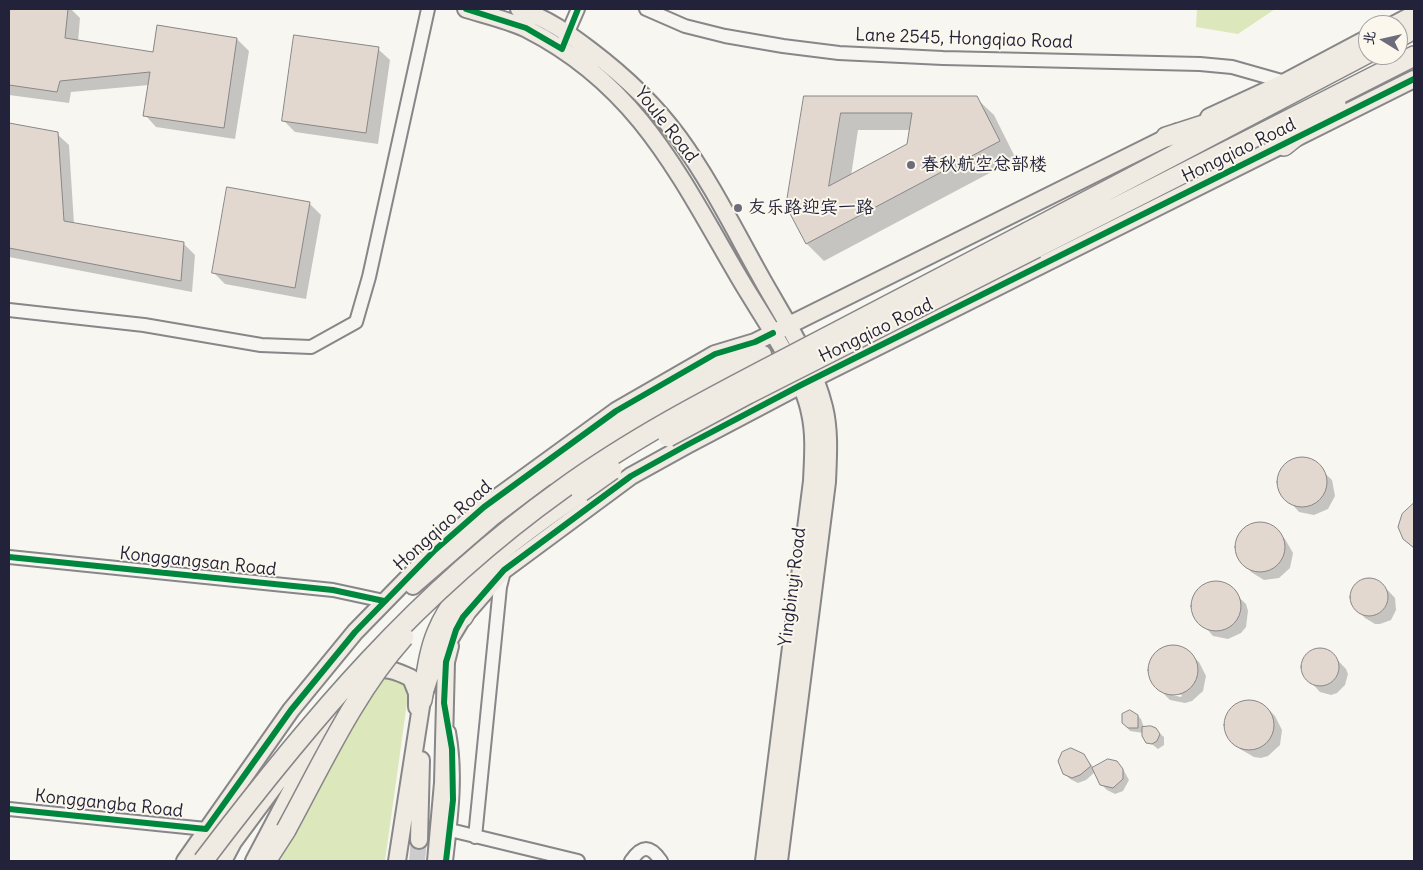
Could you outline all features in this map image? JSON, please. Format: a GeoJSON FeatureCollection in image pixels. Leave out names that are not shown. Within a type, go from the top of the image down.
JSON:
{"type":"FeatureCollection","features":[{"type":"Feature","properties":{"kind":"highway"},"geometry":{"type":"LineString","coordinates":[[201,861],[252,796],[371,656],[439,588],[562,489],[652,431],[692,408],[1032,240],[1414,56]]}},
{"type":"Feature","properties":{"kind":"highway"},"geometry":{"type":"LineString","coordinates":[[1166,137],[1282,91],[1358,57]]}},
{"type":"Feature","properties":{"kind":"highway"},"geometry":{"type":"LineString","coordinates":[[1284,146],[1368,79]]}},
{"type":"Feature","properties":{"kind":"highway"},"geometry":{"type":"LineString","coordinates":[[422,700],[430,656],[444,617],[458,595],[483,567],[526,531],[581,492],[620,465],[682,428],[1032,240],[1282,91]]}},
{"type":"Feature","properties":{"kind":"highway"},"geometry":{"type":"LineString","coordinates":[[460,624],[479,588],[526,531]]}},
{"type":"Feature","properties":{"kind":"highway"},"geometry":{"type":"LineString","coordinates":[[266,861],[286,830],[353,709],[373,677],[401,640],[481,553]]}},
{"type":"Feature","properties":{"kind":"main road","name":"Youle Road"},"geometry":{"type":"LineString","coordinates":[[466,9],[526,28],[562,49],[621,98],[663,148],[773,333]]}},
{"type":"Feature","properties":{"kind":"main road","name":"Youle Road"},"geometry":{"type":"LineString","coordinates":[[519,9],[536,15],[567,32],[604,60],[656,110],[678,137],[697,166],[788,325]]}},
{"type":"Feature","properties":{"kind":"main road"},"geometry":{"type":"LineString","coordinates":[[1282,91],[1358,44]]}},
{"type":"Feature","properties":{"kind":"main road","name":"Hongqiao Road"},"geometry":{"type":"LineString","coordinates":[[398,861],[422,700],[433,667],[460,624],[504,570],[631,476],[807,382],[1284,146],[1414,79]]}},
{"type":"Feature","properties":{"kind":"main road","name":"Hongqiao Road"},"geometry":{"type":"LineString","coordinates":[[201,861],[215,836],[299,719],[349,653],[387,611],[494,516],[591,443],[636,413],[721,365],[759,348],[773,333],[788,325],[1166,137]]}},
{"type":"Feature","properties":{"kind":"main road","name":"Yingbinyi Road"},"geometry":{"type":"LineString","coordinates":[[764,861],[812,481],[814,443],[807,382],[788,325]]}},
{"type":"Feature","properties":{"kind":"main road","name":"Yingbinyi Road"},"geometry":{"type":"LineString","coordinates":[[773,333],[824,407],[829,443],[827,482],[779,861]]}},
{"type":"Feature","properties":{"kind":"main road"},"geometry":{"type":"LineString","coordinates":[[222,861],[233,842],[342,693],[395,623],[418,600],[471,551],[541,493],[607,446],[759,348]]}},
{"type":"Feature","properties":{"kind":"main road","name":"Hongqiao Road"},"geometry":{"type":"LineString","coordinates":[[185,861],[291,710],[384,601],[435,550],[484,506],[616,411],[715,354],[759,348]]}},
{"type":"Feature","properties":{"kind":"main road","name":"Hongqiao Road"},"geometry":{"type":"LineString","coordinates":[[436,861],[443,783],[446,662],[460,624]]}},
{"type":"Feature","properties":{"kind":"main road"},"geometry":{"type":"LineString","coordinates":[[353,679],[370,670],[384,668],[398,671],[411,678],[417,693],[418,732]]}},
{"type":"Feature","properties":{"kind":"main road"},"geometry":{"type":"LineString","coordinates":[[254,861],[342,693]]}},
{"type":"Feature","properties":{"kind":"main road"},"geometry":{"type":"LineString","coordinates":[[422,700],[419,840],[444,703]]}},
{"type":"Feature","properties":{"kind":"main road"},"geometry":{"type":"LineString","coordinates":[[201,861],[206,830]]}},
{"type":"Feature","properties":{"kind":"street"},"geometry":{"type":"LineString","coordinates":[[9,310],[144,325],[261,344],[311,347],[356,322],[369,277],[428,9]]}},
{"type":"Feature","properties":{"kind":"street"},"geometry":{"type":"LineString","coordinates":[[562,49],[567,32],[578,9]]}},
{"type":"Feature","properties":{"kind":"street","name":"Lane 2545, Hongqiao Road"},"geometry":{"type":"LineString","coordinates":[[646,9],[685,26],[783,46],[839,53],[1200,64],[1232,68],[1282,91]]}},
{"type":"Feature","properties":{"kind":"street","name":"Konggangsan Road"},"geometry":{"type":"LineString","coordinates":[[9,557],[333,590],[384,601]]}},
{"type":"Feature","properties":{"kind":"street"},"geometry":{"type":"LineString","coordinates":[[475,837],[500,588],[504,570]]}},
{"type":"Feature","properties":{"kind":"street"},"geometry":{"type":"LineString","coordinates":[[444,703],[452,749],[453,800],[446,861]]}},
{"type":"Feature","properties":{"kind":"street","name":"Konggangba Road"},"geometry":{"type":"LineString","coordinates":[[9,809],[206,830]]}},
{"type":"Feature","properties":{"kind":"street"},"geometry":{"type":"LineString","coordinates":[[450,830],[578,861]]}},
{"type":"Feature","properties":{"kind":"street"},"geometry":{"type":"LineString","coordinates":[[632,861],[638,851],[642,849],[652,851],[661,861]]}},
{"type":"Feature","properties":{"kind":"green space"},"geometry":{"type":"Polygon","coordinates":[[[1197,9],[1275,9],[1238,34],[1196,27],[1197,9]]]}},
{"type":"Feature","properties":{"kind":"green space"},"geometry":{"type":"Polygon","coordinates":[[[379,677],[410,681],[385,861],[274,861],[379,677]]]}},
{"type":"Feature","properties":{"kind":"building"},"geometry":{"type":"Polygon","coordinates":[[[9,9],[68,9],[65,38],[153,52],[157,25],[237,38],[224,128],[143,116],[150,72],[60,81],[57,92],[9,85],[9,9]]]}},
{"type":"Feature","properties":{"kind":"building"},"geometry":{"type":"Polygon","coordinates":[[[294,35],[379,47],[366,133],[282,121],[294,35]]]}},
{"type":"Feature","properties":{"kind":"building","name":"春秋航空总部楼"},"geometry":{"type":"Polygon","coordinates":[[[804,96],[977,96],[1000,141],[806,244],[786,206],[804,96]],[[841,113],[829,186],[907,144],[912,113],[841,113]]]}},
{"type":"Feature","properties":{"kind":"building"},"geometry":{"type":"Polygon","coordinates":[[[9,123],[58,132],[64,221],[184,242],[181,281],[9,248],[9,123]]]}},
{"type":"Feature","properties":{"kind":"building"},"geometry":{"type":"Polygon","coordinates":[[[227,187],[310,202],[295,288],[212,273],[227,187]]]}},
{"type":"Feature","properties":{"kind":"building"},"geometry":{"type":"Polygon","coordinates":[[[1302,457],[1316,461],[1323,468],[1327,482],[1323,496],[1316,503],[1302,507],[1288,503],[1281,496],[1277,482],[1281,468],[1288,461],[1302,457]]]}},
{"type":"Feature","properties":{"kind":"building"},"geometry":{"type":"Polygon","coordinates":[[[1414,503],[1414,548],[1403,539],[1398,527],[1402,514],[1414,503]]]}},
{"type":"Feature","properties":{"kind":"building"},"geometry":{"type":"Polygon","coordinates":[[[1260,522],[1274,526],[1281,533],[1285,547],[1281,561],[1274,568],[1260,572],[1246,568],[1239,561],[1235,547],[1239,533],[1246,526],[1260,522]]]}},
{"type":"Feature","properties":{"kind":"building"},"geometry":{"type":"Polygon","coordinates":[[[1369,578],[1383,583],[1388,597],[1383,611],[1369,616],[1355,611],[1350,597],[1355,583],[1369,578]]]}},
{"type":"Feature","properties":{"kind":"building"},"geometry":{"type":"Polygon","coordinates":[[[1216,581],[1230,585],[1237,592],[1241,606],[1237,620],[1230,627],[1216,631],[1202,627],[1195,620],[1191,606],[1195,592],[1202,585],[1216,581]]]}},
{"type":"Feature","properties":{"kind":"building"},"geometry":{"type":"Polygon","coordinates":[[[1173,645],[1187,649],[1194,656],[1198,670],[1194,684],[1187,691],[1173,695],[1159,691],[1152,684],[1148,670],[1152,656],[1159,649],[1173,645]]]}},
{"type":"Feature","properties":{"kind":"building"},"geometry":{"type":"Polygon","coordinates":[[[1320,648],[1334,653],[1339,667],[1334,681],[1320,686],[1306,681],[1301,667],[1306,653],[1320,648]]]}},
{"type":"Feature","properties":{"kind":"building"},"geometry":{"type":"Polygon","coordinates":[[[1249,700],[1263,704],[1270,711],[1274,725],[1270,739],[1263,746],[1249,750],[1235,746],[1228,739],[1224,725],[1228,711],[1235,704],[1249,700]]]}},
{"type":"Feature","properties":{"kind":"building"},"geometry":{"type":"Polygon","coordinates":[[[1130,710],[1138,715],[1138,728],[1128,728],[1122,723],[1122,714],[1130,710]]]}},
{"type":"Feature","properties":{"kind":"building"},"geometry":{"type":"Polygon","coordinates":[[[1151,726],[1156,728],[1160,734],[1157,741],[1152,744],[1146,743],[1142,736],[1142,727],[1151,726]]]}},
{"type":"Feature","properties":{"kind":"building"},"geometry":{"type":"Polygon","coordinates":[[[1071,748],[1084,754],[1091,766],[1080,775],[1072,778],[1063,774],[1058,761],[1062,752],[1071,748]]]}},
{"type":"Feature","properties":{"kind":"building"},"geometry":{"type":"Polygon","coordinates":[[[1108,759],[1117,761],[1123,769],[1123,779],[1113,788],[1100,785],[1092,768],[1108,759]]]}},
{"type":"Feature","properties":{"kind":"tunnel"},"geometry":{"type":"LineString","coordinates":[[417,861],[419,840]]}},
{"type":"Feature","properties":{"kind":"cycle path"},"geometry":{"type":"LineString","coordinates":[[466,9],[526,28],[562,49],[578,9]]}},
{"type":"Feature","properties":{"kind":"cycle path"},"geometry":{"type":"LineString","coordinates":[[446,861],[453,800],[452,749],[444,703],[446,662],[456,630],[463,617],[504,570],[631,476],[687,445],[801,385],[1414,79]]}},
{"type":"Feature","properties":{"kind":"cycle path"},"geometry":{"type":"LineString","coordinates":[[9,809],[206,829],[291,710],[355,632],[435,550],[484,507],[616,411],[715,354],[755,342],[773,333]]}},
{"type":"Feature","properties":{"kind":"cycle path"},"geometry":{"type":"LineString","coordinates":[[9,557],[333,590],[384,601]]}},
{"type":"Feature","properties":{"kind":"place","name":"春秋航空总部楼"},"geometry":{"type":"Point","coordinates":[911,165]}},
{"type":"Feature","properties":{"kind":"place","name":"友乐路迎宾一路"},"geometry":{"type":"Point","coordinates":[738,208]}}]}
